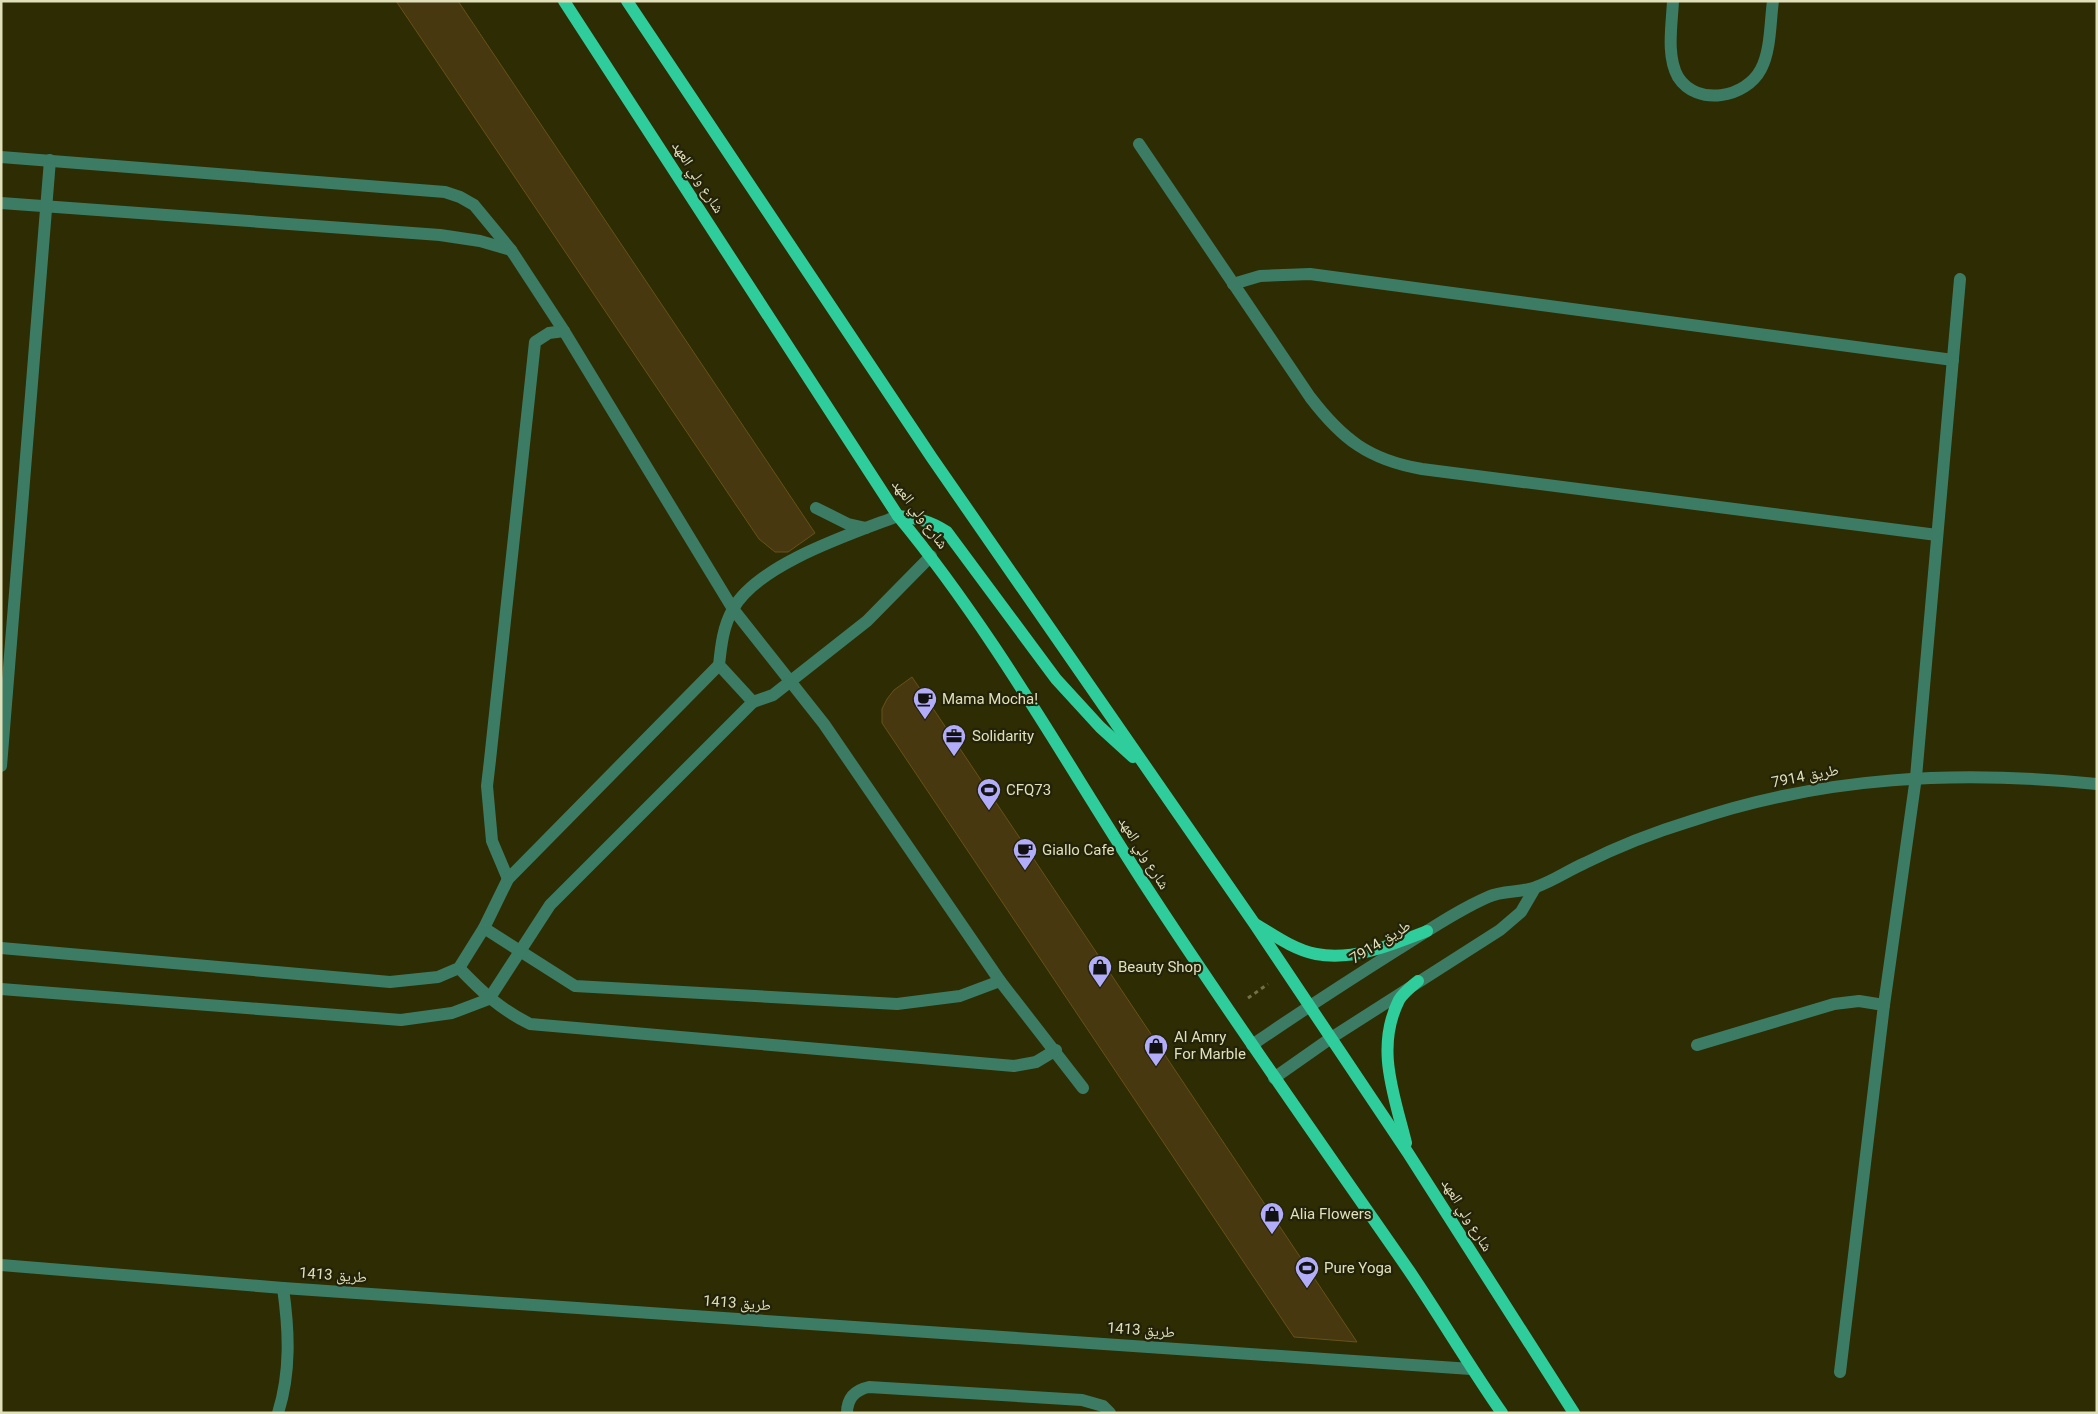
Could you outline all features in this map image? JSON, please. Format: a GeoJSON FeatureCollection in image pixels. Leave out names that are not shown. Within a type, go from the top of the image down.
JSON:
{"type":"FeatureCollection","features":[{"type":"Feature","properties":{"kind":"main road","name":"شارع ولي العهد"},"geometry":{"type":"LineString","coordinates":[[564,1],[898,516],[931,556],[1028,697],[1148,890],[1274,1078]]}},
{"type":"Feature","properties":{"kind":"main road"},"geometry":{"type":"LineString","coordinates":[[627,1],[932,458],[1309,1005]]}},
{"type":"Feature","properties":{"kind":"main road"},"geometry":{"type":"LineString","coordinates":[[898,516],[919,518],[934,523],[947,532],[1056,679],[1100,727],[1148,770]]}},
{"type":"Feature","properties":{"kind":"main road"},"geometry":{"type":"LineString","coordinates":[[1254,923],[1296,946],[1314,953],[1338,956],[1367,952],[1426,931]]}},
{"type":"Feature","properties":{"kind":"main road"},"geometry":{"type":"LineString","coordinates":[[1408,1153],[1386,1060],[1389,1028],[1400,998],[1418,980]]}},
{"type":"Feature","properties":{"kind":"main road","name":"شارع ولي العهد"},"geometry":{"type":"LineString","coordinates":[[1309,1005],[1408,1153],[1574,1413]]}},
{"type":"Feature","properties":{"kind":"main road"},"geometry":{"type":"LineString","coordinates":[[1274,1078],[1412,1274],[1471,1368],[1502,1413]]}},
{"type":"Feature","properties":{"kind":"street"},"geometry":{"type":"LineString","coordinates":[[1673,1],[1672,61],[1678,77],[1688,87],[1710,96],[1733,93],[1743,88],[1761,70],[1766,58],[1773,1]]}},
{"type":"Feature","properties":{"kind":"street"},"geometry":{"type":"LineString","coordinates":[[1139,144],[1310,397],[1329,421],[1357,446],[1399,465],[1937,535]]}},
{"type":"Feature","properties":{"kind":"street"},"geometry":{"type":"LineString","coordinates":[[1,156],[444,192],[460,197],[474,205],[511,250],[564,331],[733,609],[824,724],[1000,980],[1084,1088]]}},
{"type":"Feature","properties":{"kind":"street"},"geometry":{"type":"LineString","coordinates":[[1,766],[50,160]]}},
{"type":"Feature","properties":{"kind":"street"},"geometry":{"type":"LineString","coordinates":[[1,202],[440,235],[480,240],[511,250]]}},
{"type":"Feature","properties":{"kind":"street"},"geometry":{"type":"LineString","coordinates":[[1233,284],[1260,276],[1310,274],[1953,360]]}},
{"type":"Feature","properties":{"kind":"street"},"geometry":{"type":"LineString","coordinates":[[1840,1372],[1884,1004],[1916,777],[1960,279]]}},
{"type":"Feature","properties":{"kind":"street"},"geometry":{"type":"LineString","coordinates":[[508,879],[492,841],[487,786],[535,342],[549,333],[564,331]]}},
{"type":"Feature","properties":{"kind":"street"},"geometry":{"type":"LineString","coordinates":[[816,508],[848,524],[866,528]]}},
{"type":"Feature","properties":{"kind":"street"},"geometry":{"type":"LineString","coordinates":[[1,948],[390,982],[438,977],[459,968],[484,928],[508,879],[719,665],[723,636],[733,609],[749,590],[768,574],[815,549],[898,516]]}},
{"type":"Feature","properties":{"kind":"street"},"geometry":{"type":"LineString","coordinates":[[1,989],[401,1020],[452,1013],[489,999],[550,905],[753,702],[773,695],[868,621],[931,556]]}},
{"type":"Feature","properties":{"kind":"street"},"geometry":{"type":"LineString","coordinates":[[719,665],[753,702]]}},
{"type":"Feature","properties":{"kind":"street","name":"طريق 7914"},"geometry":{"type":"LineString","coordinates":[[1252,1045],[1309,1005],[1426,931],[1490,896],[1535,888],[1586,862],[1638,840],[1710,815],[1802,792],[1916,777],[1984,776],[2097,784]]}},
{"type":"Feature","properties":{"kind":"street"},"geometry":{"type":"LineString","coordinates":[[1274,1078],[1418,980],[1511,921],[1529,901],[1535,888]]}},
{"type":"Feature","properties":{"kind":"street"},"geometry":{"type":"LineString","coordinates":[[484,928],[574,986],[897,1004],[960,996],[1000,980]]}},
{"type":"Feature","properties":{"kind":"street"},"geometry":{"type":"LineString","coordinates":[[459,968],[489,999],[508,1013],[530,1024],[1014,1066],[1036,1062],[1056,1050]]}},
{"type":"Feature","properties":{"kind":"street"},"geometry":{"type":"LineString","coordinates":[[1697,1045],[1840,1003],[1859,1001],[1884,1004]]}},
{"type":"Feature","properties":{"kind":"street","name":"طريق 1413"},"geometry":{"type":"LineString","coordinates":[[1,1265],[283,1288],[1471,1368]]}},
{"type":"Feature","properties":{"kind":"street"},"geometry":{"type":"LineString","coordinates":[[278,1413],[288,1363],[288,1326],[283,1288]]}},
{"type":"Feature","properties":{"kind":"street"},"geometry":{"type":"LineString","coordinates":[[847,1413],[851,1396],[856,1391],[869,1387],[1082,1400],[1103,1406],[1110,1413]]}},
{"type":"Feature","properties":{"kind":"building"},"geometry":{"type":"Polygon","coordinates":[[[396,1],[458,1],[815,533],[788,552],[775,552],[759,539],[396,1]]]}},
{"type":"Feature","properties":{"kind":"building"},"geometry":{"type":"Polygon","coordinates":[[[912,677],[1357,1342],[1294,1337],[882,723],[882,709],[887,699],[894,690],[912,677]]]}},
{"type":"Feature","properties":{"kind":"place","name":"Mama Mocha!"},"geometry":{"type":"Point","coordinates":[925,720]}},
{"type":"Feature","properties":{"kind":"place","name":"Solidarity"},"geometry":{"type":"Point","coordinates":[954,757]}},
{"type":"Feature","properties":{"kind":"place","name":"CFQ73"},"geometry":{"type":"Point","coordinates":[989,811]}},
{"type":"Feature","properties":{"kind":"place","name":"Giallo Cafe"},"geometry":{"type":"Point","coordinates":[1025,871]}},
{"type":"Feature","properties":{"kind":"place","name":"Beauty Shop"},"geometry":{"type":"Point","coordinates":[1100,988]}},
{"type":"Feature","properties":{"kind":"place","name":"Al Amry For Marble"},"geometry":{"type":"Point","coordinates":[1156,1067]}},
{"type":"Feature","properties":{"kind":"place","name":"Alia Flowers"},"geometry":{"type":"Point","coordinates":[1272,1235]}},
{"type":"Feature","properties":{"kind":"place","name":"Pure Yoga"},"geometry":{"type":"Point","coordinates":[1307,1289]}}]}
